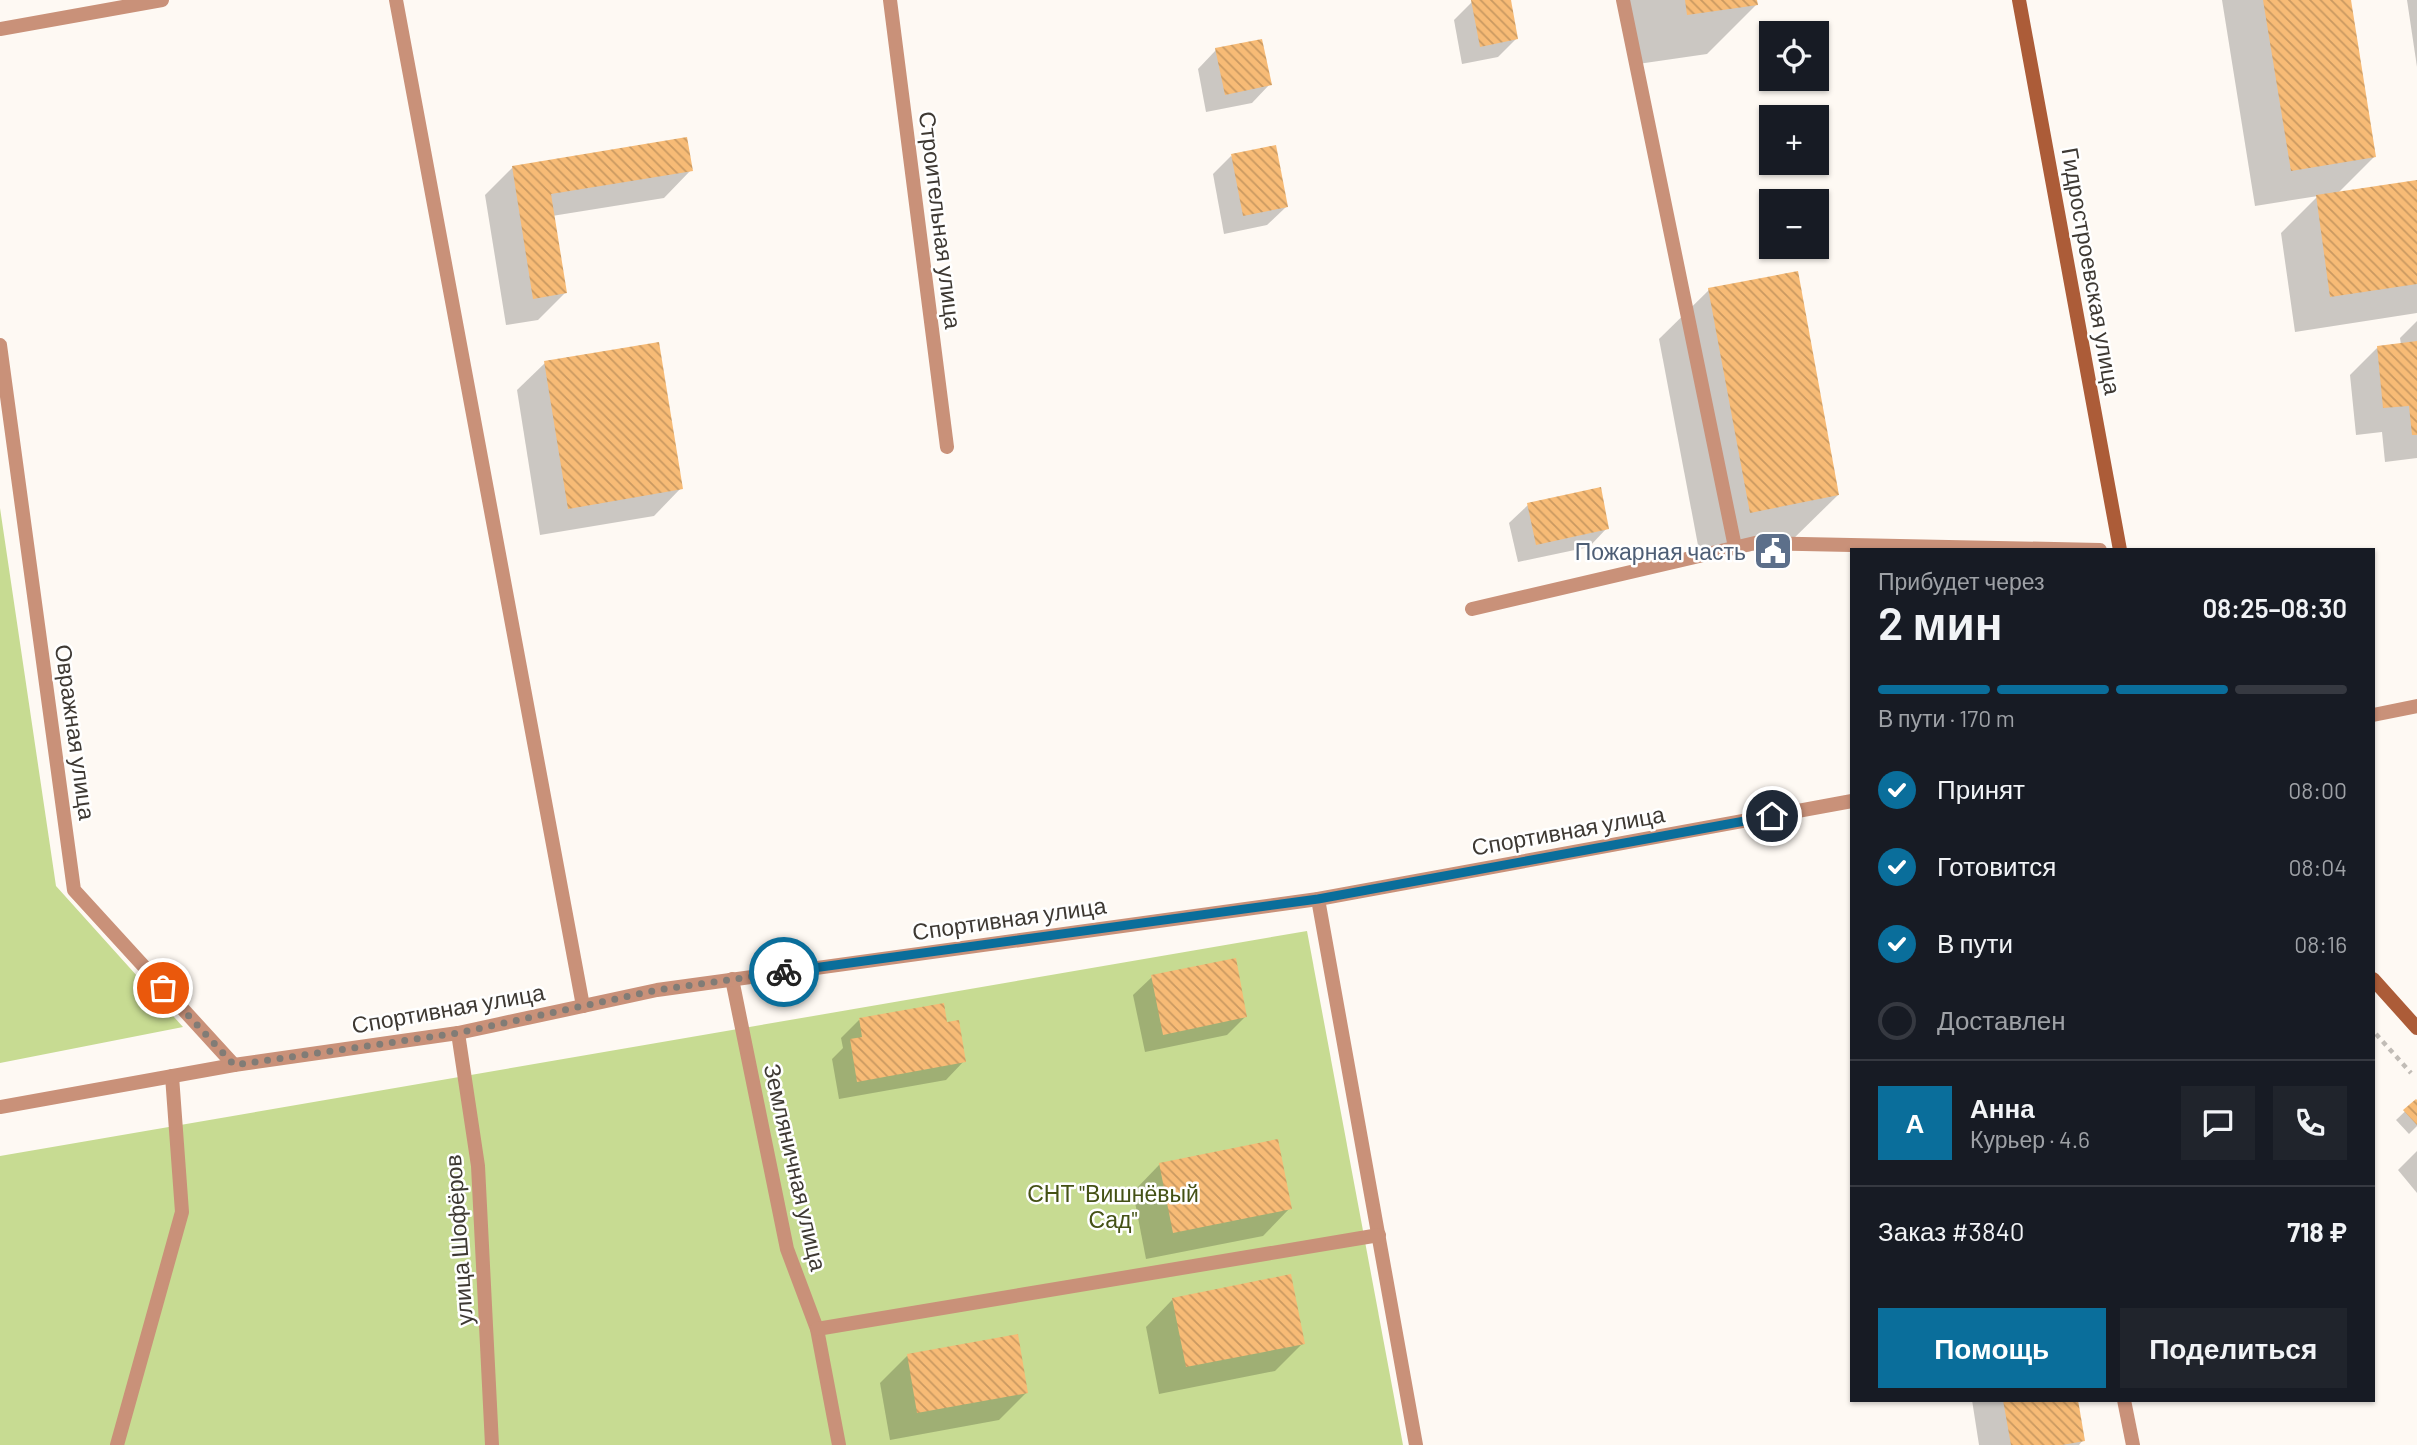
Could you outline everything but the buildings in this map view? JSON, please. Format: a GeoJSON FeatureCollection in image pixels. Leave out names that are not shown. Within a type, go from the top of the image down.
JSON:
{"type":"FeatureCollection","features":[{"type":"Feature","properties":{"kind":"street"},"geometry":{"type":"LineString","coordinates":[[0,29],[162,0]]}},
{"type":"Feature","properties":{"kind":"street"},"geometry":{"type":"LineString","coordinates":[[396,0],[583,1006]]}},
{"type":"Feature","properties":{"kind":"street","name":"Строительная улица"},"geometry":{"type":"LineString","coordinates":[[890,0],[947,447]]}},
{"type":"Feature","properties":{"kind":"street"},"geometry":{"type":"LineString","coordinates":[[1623,0],[1735,547]]}},
{"type":"Feature","properties":{"kind":"street","name":"Гидростроевская улица"},"geometry":{"type":"LineString","coordinates":[[2019,0],[2120,548]]}},
{"type":"Feature","properties":{"kind":"street","name":"Овражная улица"},"geometry":{"type":"LineString","coordinates":[[0,345],[74,890],[234,1065]]}},
{"type":"Feature","properties":{"kind":"street"},"geometry":{"type":"LineString","coordinates":[[1472,609],[1755,543],[2001,548]]}},
{"type":"Feature","properties":{"kind":"street"},"geometry":{"type":"LineString","coordinates":[[2375,715],[2417,706]]}},
{"type":"Feature","properties":{"kind":"street","name":"Спортивная улица"},"geometry":{"type":"LineString","coordinates":[[0,1107],[234,1065],[458,1033],[657,990],[1318,899],[1850,801]]}},
{"type":"Feature","properties":{"kind":"street"},"geometry":{"type":"LineString","coordinates":[[1318,899],[1416,1445]]}},
{"type":"Feature","properties":{"kind":"street","name":"Земляничная улица"},"geometry":{"type":"LineString","coordinates":[[732,979],[787,1249],[817,1329],[839,1445]]}},
{"type":"Feature","properties":{"kind":"street"},"geometry":{"type":"LineString","coordinates":[[2375,981],[2417,1028]]}},
{"type":"Feature","properties":{"kind":"street","name":"улица Шофёров"},"geometry":{"type":"LineString","coordinates":[[458,1033],[478,1166],[492,1445]]}},
{"type":"Feature","properties":{"kind":"street"},"geometry":{"type":"LineString","coordinates":[[117,1445],[183,1212],[172,1076]]}},
{"type":"Feature","properties":{"kind":"street"},"geometry":{"type":"LineString","coordinates":[[817,1329],[1379,1235]]}},
{"type":"Feature","properties":{"kind":"street"},"geometry":{"type":"LineString","coordinates":[[2124,1402],[2133,1445]]}},
{"type":"Feature","properties":{"kind":"path"},"geometry":{"type":"LineString","coordinates":[[2376,1034],[2411,1073]]}},
{"type":"Feature","properties":{"kind":"green space"},"geometry":{"type":"Polygon","coordinates":[[[0,508],[56,886],[183,1027],[0,1063],[0,508]]]}},
{"type":"Feature","properties":{"kind":"green space","name":"СНТ \"Вишнёвый Сад\""},"geometry":{"type":"Polygon","coordinates":[[[1307,931],[1403,1445],[0,1445],[0,1156],[1307,931]]]}},
{"type":"Feature","properties":{"kind":"way so far"},"geometry":{"type":"LineString","coordinates":[[163,988],[234,1065],[458,1033],[657,990],[784,972]]}},
{"type":"Feature","properties":{"kind":"place","name":"Пожарная часть"},"geometry":{"type":"Point","coordinates":[1773,551]}},
{"type":"Feature","properties":{"kind":"route"},"geometry":{"type":"LineString","coordinates":[[784,972],[1318,899],[1772,816]]}}]}
